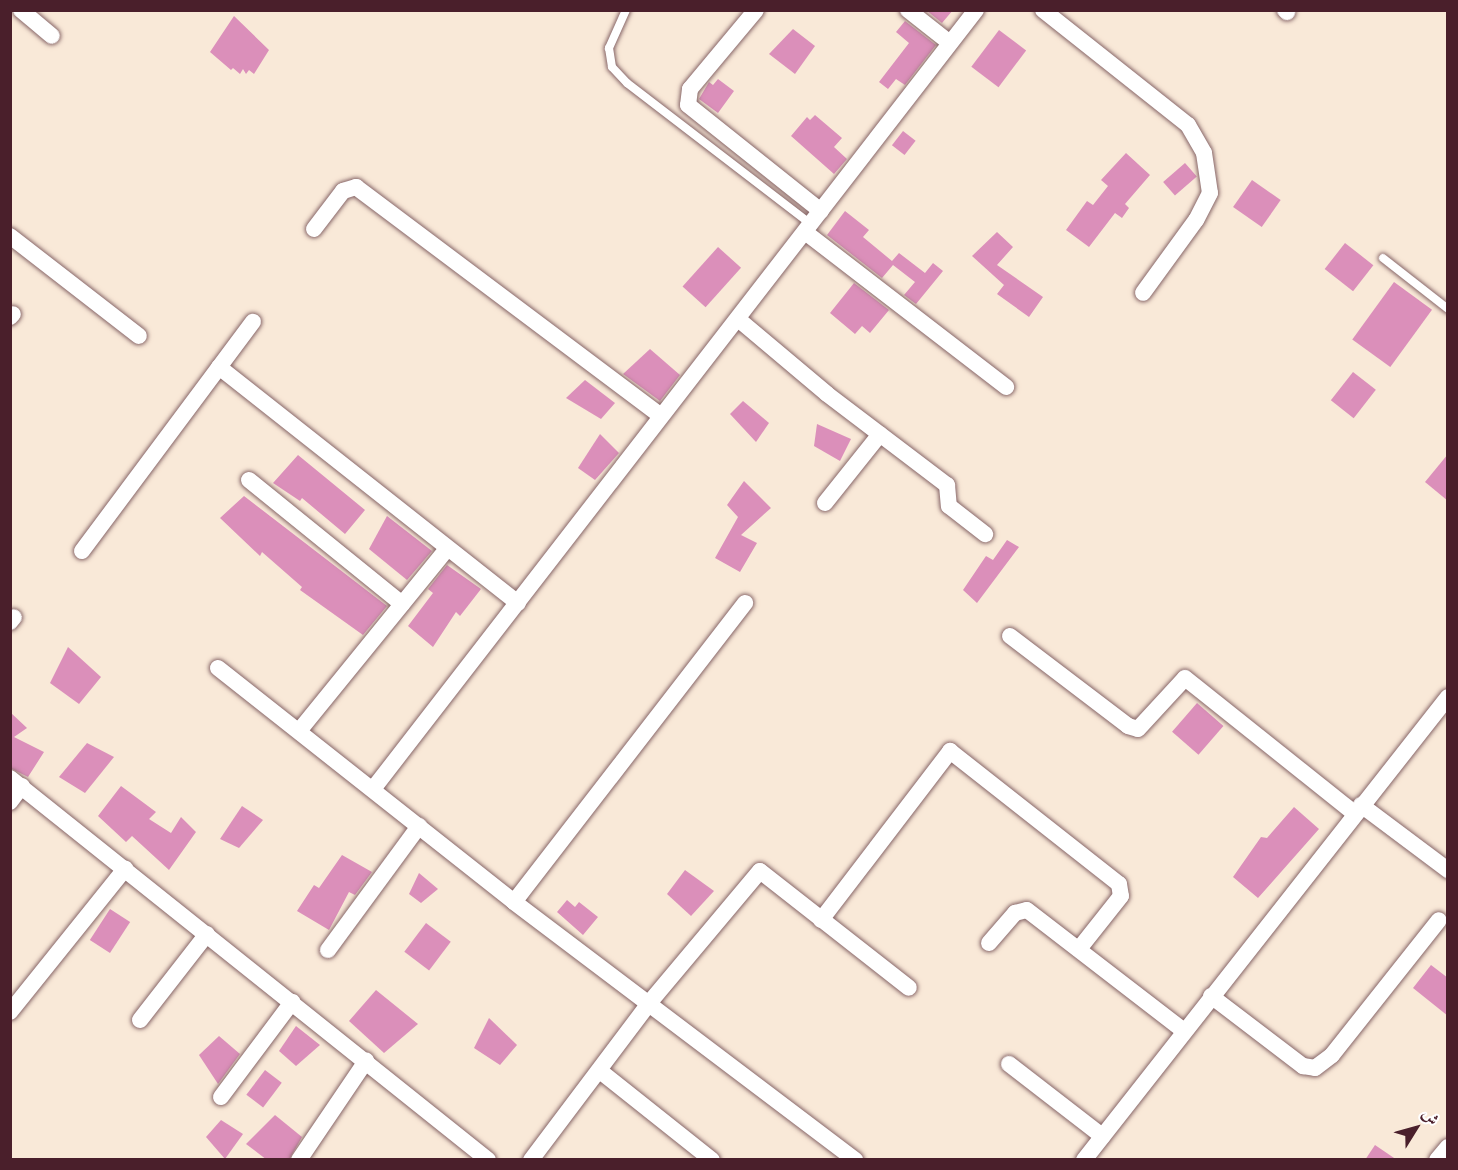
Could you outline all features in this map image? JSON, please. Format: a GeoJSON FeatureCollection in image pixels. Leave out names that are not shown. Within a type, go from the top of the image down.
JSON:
{"type":"FeatureCollection","features":[{"type":"Feature","properties":{"kind":"street"},"geometry":{"type":"LineString","coordinates":[[21,10],[52,36]]}},
{"type":"Feature","properties":{"kind":"street"},"geometry":{"type":"LineString","coordinates":[[756,10],[690,89],[688,105],[812,222],[1006,387]]}},
{"type":"Feature","properties":{"kind":"street"},"geometry":{"type":"LineString","coordinates":[[908,10],[950,43]]}},
{"type":"Feature","properties":{"kind":"street"},"geometry":{"type":"LineString","coordinates":[[373,789],[976,10]]}},
{"type":"Feature","properties":{"kind":"street"},"geometry":{"type":"LineString","coordinates":[[1043,10],[1188,125],[1204,153],[1210,193],[1196,220],[1143,293]]}},
{"type":"Feature","properties":{"kind":"street"},"geometry":{"type":"LineString","coordinates":[[314,229],[343,191],[356,187],[661,416]]}},
{"type":"Feature","properties":{"kind":"street"},"geometry":{"type":"LineString","coordinates":[[10,236],[139,336]]}},
{"type":"Feature","properties":{"kind":"street"},"geometry":{"type":"LineString","coordinates":[[738,319],[880,434],[947,484],[949,506],[985,534]]}},
{"type":"Feature","properties":{"kind":"street"},"geometry":{"type":"LineString","coordinates":[[82,550],[253,322]]}},
{"type":"Feature","properties":{"kind":"street"},"geometry":{"type":"LineString","coordinates":[[219,367],[518,603]]}},
{"type":"Feature","properties":{"kind":"street"},"geometry":{"type":"LineString","coordinates":[[825,503],[880,434]]}},
{"type":"Feature","properties":{"kind":"street"},"geometry":{"type":"LineString","coordinates":[[249,480],[402,604]]}},
{"type":"Feature","properties":{"kind":"street"},"geometry":{"type":"LineString","coordinates":[[299,731],[447,549]]}},
{"type":"Feature","properties":{"kind":"street"},"geometry":{"type":"LineString","coordinates":[[514,902],[745,603]]}},
{"type":"Feature","properties":{"kind":"street"},"geometry":{"type":"LineString","coordinates":[[1010,636],[1128,726],[1138,729],[1185,678],[1357,809],[1448,870]]}},
{"type":"Feature","properties":{"kind":"street"},"geometry":{"type":"LineString","coordinates":[[218,668],[514,902],[650,1002],[855,1160]]}},
{"type":"Feature","properties":{"kind":"street"},"geometry":{"type":"LineString","coordinates":[[1084,1160],[1357,809],[1448,697]]}},
{"type":"Feature","properties":{"kind":"street"},"geometry":{"type":"LineString","coordinates":[[821,920],[950,751],[1119,884],[1121,896],[1079,949]]}},
{"type":"Feature","properties":{"kind":"street"},"geometry":{"type":"LineString","coordinates":[[10,802],[16,782],[488,1160]]}},
{"type":"Feature","properties":{"kind":"street"},"geometry":{"type":"LineString","coordinates":[[328,950],[419,826]]}},
{"type":"Feature","properties":{"kind":"street"},"geometry":{"type":"LineString","coordinates":[[10,1012],[125,869]]}},
{"type":"Feature","properties":{"kind":"street"},"geometry":{"type":"LineString","coordinates":[[531,1160],[650,1002],[760,872],[909,988]]}},
{"type":"Feature","properties":{"kind":"street"},"geometry":{"type":"LineString","coordinates":[[989,943],[1015,913],[1027,910],[1184,1031]]}},
{"type":"Feature","properties":{"kind":"street"},"geometry":{"type":"LineString","coordinates":[[1211,996],[1303,1066],[1315,1068],[1332,1055],[1439,920]]}},
{"type":"Feature","properties":{"kind":"street"},"geometry":{"type":"LineString","coordinates":[[140,1020],[207,934]]}},
{"type":"Feature","properties":{"kind":"street"},"geometry":{"type":"LineString","coordinates":[[221,1097],[292,1002]]}},
{"type":"Feature","properties":{"kind":"street"},"geometry":{"type":"LineString","coordinates":[[299,1160],[366,1061]]}},
{"type":"Feature","properties":{"kind":"street"},"geometry":{"type":"LineString","coordinates":[[1010,1064],[1102,1136]]}},
{"type":"Feature","properties":{"kind":"street"},"geometry":{"type":"LineString","coordinates":[[600,1071],[712,1160]]}},
{"type":"Feature","properties":{"kind":"street"},"geometry":{"type":"LineString","coordinates":[[1437,1160],[1448,1147]]}},
{"type":"Feature","properties":{"kind":"lane"},"geometry":{"type":"LineString","coordinates":[[626,10],[609,48],[612,67],[627,83],[812,222]]}},
{"type":"Feature","properties":{"kind":"lane"},"geometry":{"type":"LineString","coordinates":[[1383,258],[1448,309]]}},
{"type":"Feature","properties":{"kind":"building"},"geometry":{"type":"Polygon","coordinates":[[[926,10],[953,10],[942,23],[926,10]]]}},
{"type":"Feature","properties":{"kind":"building"},"geometry":{"type":"Polygon","coordinates":[[[234,16],[269,50],[254,74],[249,70],[246,74],[243,69],[240,74],[233,68],[231,70],[210,52],[234,16]]]}},
{"type":"Feature","properties":{"kind":"building"},"geometry":{"type":"Polygon","coordinates":[[[905,21],[936,45],[905,85],[896,79],[888,89],[879,82],[909,43],[896,32],[905,21]]]}},
{"type":"Feature","properties":{"kind":"building"},"geometry":{"type":"Polygon","coordinates":[[[793,29],[815,46],[795,74],[769,54],[793,29]]]}},
{"type":"Feature","properties":{"kind":"building"},"geometry":{"type":"Polygon","coordinates":[[[999,30],[1026,50],[998,87],[971,67],[999,30]]]}},
{"type":"Feature","properties":{"kind":"building"},"geometry":{"type":"Polygon","coordinates":[[[718,79],[734,91],[718,113],[699,99],[709,82],[713,85],[718,79]]]}},
{"type":"Feature","properties":{"kind":"building"},"geometry":{"type":"Polygon","coordinates":[[[815,115],[842,138],[834,147],[847,159],[834,174],[791,136],[807,117],[810,120],[815,115]]]}},
{"type":"Feature","properties":{"kind":"building"},"geometry":{"type":"Polygon","coordinates":[[[903,131],[916,141],[905,155],[892,145],[903,131]]]}},
{"type":"Feature","properties":{"kind":"building"},"geometry":{"type":"Polygon","coordinates":[[[1126,153],[1150,175],[1125,204],[1129,208],[1122,218],[1115,213],[1089,247],[1066,230],[1087,201],[1093,205],[1108,186],[1101,180],[1126,153]]]}},
{"type":"Feature","properties":{"kind":"building"},"geometry":{"type":"Polygon","coordinates":[[[1185,163],[1197,177],[1175,196],[1163,182],[1185,163]]]}},
{"type":"Feature","properties":{"kind":"building"},"geometry":{"type":"Polygon","coordinates":[[[1252,180],[1281,200],[1262,227],[1233,207],[1252,180]]]}},
{"type":"Feature","properties":{"kind":"building"},"geometry":{"type":"Polygon","coordinates":[[[845,211],[869,230],[863,237],[892,261],[899,253],[925,273],[933,263],[943,271],[916,304],[904,295],[915,282],[893,265],[882,278],[827,235],[845,211]]]}},
{"type":"Feature","properties":{"kind":"building"},"geometry":{"type":"Polygon","coordinates":[[[997,232],[1013,247],[997,265],[1043,297],[1029,317],[997,294],[1004,285],[972,256],[997,232]]]}},
{"type":"Feature","properties":{"kind":"building"},"geometry":{"type":"Polygon","coordinates":[[[1345,243],[1373,265],[1353,291],[1325,269],[1345,243]]]}},
{"type":"Feature","properties":{"kind":"building"},"geometry":{"type":"Polygon","coordinates":[[[718,247],[741,268],[706,307],[683,286],[718,247]]]}},
{"type":"Feature","properties":{"kind":"building"},"geometry":{"type":"Polygon","coordinates":[[[1394,282],[1432,310],[1390,367],[1352,339],[1394,282]]]}},
{"type":"Feature","properties":{"kind":"building"},"geometry":{"type":"Polygon","coordinates":[[[854,283],[889,310],[870,333],[862,326],[855,334],[830,313],[854,283]]]}},
{"type":"Feature","properties":{"kind":"building"},"geometry":{"type":"Polygon","coordinates":[[[650,349],[680,375],[660,401],[623,374],[650,349]]]}},
{"type":"Feature","properties":{"kind":"building"},"geometry":{"type":"Polygon","coordinates":[[[1353,372],[1376,390],[1354,418],[1331,400],[1353,372]]]}},
{"type":"Feature","properties":{"kind":"building"},"geometry":{"type":"Polygon","coordinates":[[[585,380],[615,403],[601,419],[566,398],[585,380]]]}},
{"type":"Feature","properties":{"kind":"building"},"geometry":{"type":"Polygon","coordinates":[[[743,401],[769,423],[756,442],[730,414],[743,401]]]}},
{"type":"Feature","properties":{"kind":"building"},"geometry":{"type":"Polygon","coordinates":[[[817,424],[851,439],[840,461],[814,446],[817,424]]]}},
{"type":"Feature","properties":{"kind":"building"},"geometry":{"type":"Polygon","coordinates":[[[600,434],[619,453],[595,480],[578,468],[600,434]]]}},
{"type":"Feature","properties":{"kind":"building"},"geometry":{"type":"Polygon","coordinates":[[[1448,454],[1448,501],[1425,482],[1448,454]]]}},
{"type":"Feature","properties":{"kind":"building"},"geometry":{"type":"Polygon","coordinates":[[[298,455],[365,510],[345,534],[302,498],[300,501],[273,483],[298,455]]]}},
{"type":"Feature","properties":{"kind":"building"},"geometry":{"type":"Polygon","coordinates":[[[744,481],[771,508],[741,535],[757,543],[740,572],[715,558],[738,517],[727,505],[744,481]]]}},
{"type":"Feature","properties":{"kind":"building"},"geometry":{"type":"Polygon","coordinates":[[[244,496],[387,606],[363,635],[300,590],[302,587],[262,552],[260,556],[220,518],[244,496]]]}},
{"type":"Feature","properties":{"kind":"building"},"geometry":{"type":"Polygon","coordinates":[[[387,516],[432,551],[407,580],[369,549],[387,516]]]}},
{"type":"Feature","properties":{"kind":"building"},"geometry":{"type":"Polygon","coordinates":[[[1007,540],[1019,547],[977,603],[963,590],[986,556],[993,560],[1007,540]]]}},
{"type":"Feature","properties":{"kind":"building"},"geometry":{"type":"Polygon","coordinates":[[[447,565],[481,589],[460,616],[456,612],[433,647],[408,626],[433,593],[428,589],[447,565]]]}},
{"type":"Feature","properties":{"kind":"building"},"geometry":{"type":"Polygon","coordinates":[[[68,647],[101,677],[79,704],[50,683],[68,647]]]}},
{"type":"Feature","properties":{"kind":"building"},"geometry":{"type":"Polygon","coordinates":[[[1197,703],[1223,726],[1198,755],[1172,732],[1197,703]]]}},
{"type":"Feature","properties":{"kind":"building"},"geometry":{"type":"Polygon","coordinates":[[[10,712],[27,728],[14,737],[44,752],[28,777],[10,768],[10,712]]]}},
{"type":"Feature","properties":{"kind":"building"},"geometry":{"type":"Polygon","coordinates":[[[87,743],[114,757],[85,793],[59,777],[87,743]]]}},
{"type":"Feature","properties":{"kind":"building"},"geometry":{"type":"Polygon","coordinates":[[[121,786],[156,812],[149,819],[171,833],[181,817],[196,832],[169,870],[132,836],[126,842],[98,816],[121,786]]]}},
{"type":"Feature","properties":{"kind":"building"},"geometry":{"type":"Polygon","coordinates":[[[242,806],[263,820],[239,848],[220,839],[242,806]]]}},
{"type":"Feature","properties":{"kind":"building"},"geometry":{"type":"Polygon","coordinates":[[[1294,807],[1319,829],[1258,898],[1233,877],[1261,837],[1267,838],[1294,807]]]}},
{"type":"Feature","properties":{"kind":"building"},"geometry":{"type":"Polygon","coordinates":[[[342,855],[372,872],[355,895],[349,892],[329,930],[297,911],[314,885],[319,888],[342,855]]]}},
{"type":"Feature","properties":{"kind":"building"},"geometry":{"type":"Polygon","coordinates":[[[685,870],[714,891],[691,916],[667,894],[685,870]]]}},
{"type":"Feature","properties":{"kind":"building"},"geometry":{"type":"Polygon","coordinates":[[[419,873],[438,889],[421,903],[409,894],[419,873]]]}},
{"type":"Feature","properties":{"kind":"building"},"geometry":{"type":"Polygon","coordinates":[[[567,900],[575,907],[579,902],[598,917],[583,935],[557,912],[567,900]]]}},
{"type":"Feature","properties":{"kind":"building"},"geometry":{"type":"Polygon","coordinates":[[[110,909],[130,922],[110,953],[90,940],[110,909]]]}},
{"type":"Feature","properties":{"kind":"building"},"geometry":{"type":"Polygon","coordinates":[[[426,923],[451,942],[429,970],[404,952],[426,923]]]}},
{"type":"Feature","properties":{"kind":"building"},"geometry":{"type":"Polygon","coordinates":[[[1431,965],[1448,978],[1448,1016],[1413,988],[1431,965]]]}},
{"type":"Feature","properties":{"kind":"building"},"geometry":{"type":"Polygon","coordinates":[[[376,990],[418,1024],[384,1053],[349,1021],[376,990]]]}},
{"type":"Feature","properties":{"kind":"building"},"geometry":{"type":"Polygon","coordinates":[[[489,1018],[517,1045],[500,1065],[474,1048],[489,1018]]]}},
{"type":"Feature","properties":{"kind":"building"},"geometry":{"type":"Polygon","coordinates":[[[296,1026],[320,1045],[296,1066],[279,1051],[296,1026]]]}},
{"type":"Feature","properties":{"kind":"building"},"geometry":{"type":"Polygon","coordinates":[[[219,1036],[240,1054],[218,1084],[199,1055],[219,1036]]]}},
{"type":"Feature","properties":{"kind":"building"},"geometry":{"type":"Polygon","coordinates":[[[265,1070],[282,1083],[263,1107],[246,1095],[265,1070]]]}},
{"type":"Feature","properties":{"kind":"building"},"geometry":{"type":"Polygon","coordinates":[[[275,1115],[302,1137],[289,1160],[267,1160],[246,1144],[275,1115]]]}},
{"type":"Feature","properties":{"kind":"building"},"geometry":{"type":"Polygon","coordinates":[[[221,1120],[243,1134],[225,1159],[206,1137],[221,1120]]]}},
{"type":"Feature","properties":{"kind":"building"},"geometry":{"type":"Polygon","coordinates":[[[1375,1145],[1397,1160],[1365,1160],[1375,1145]]]}}]}
